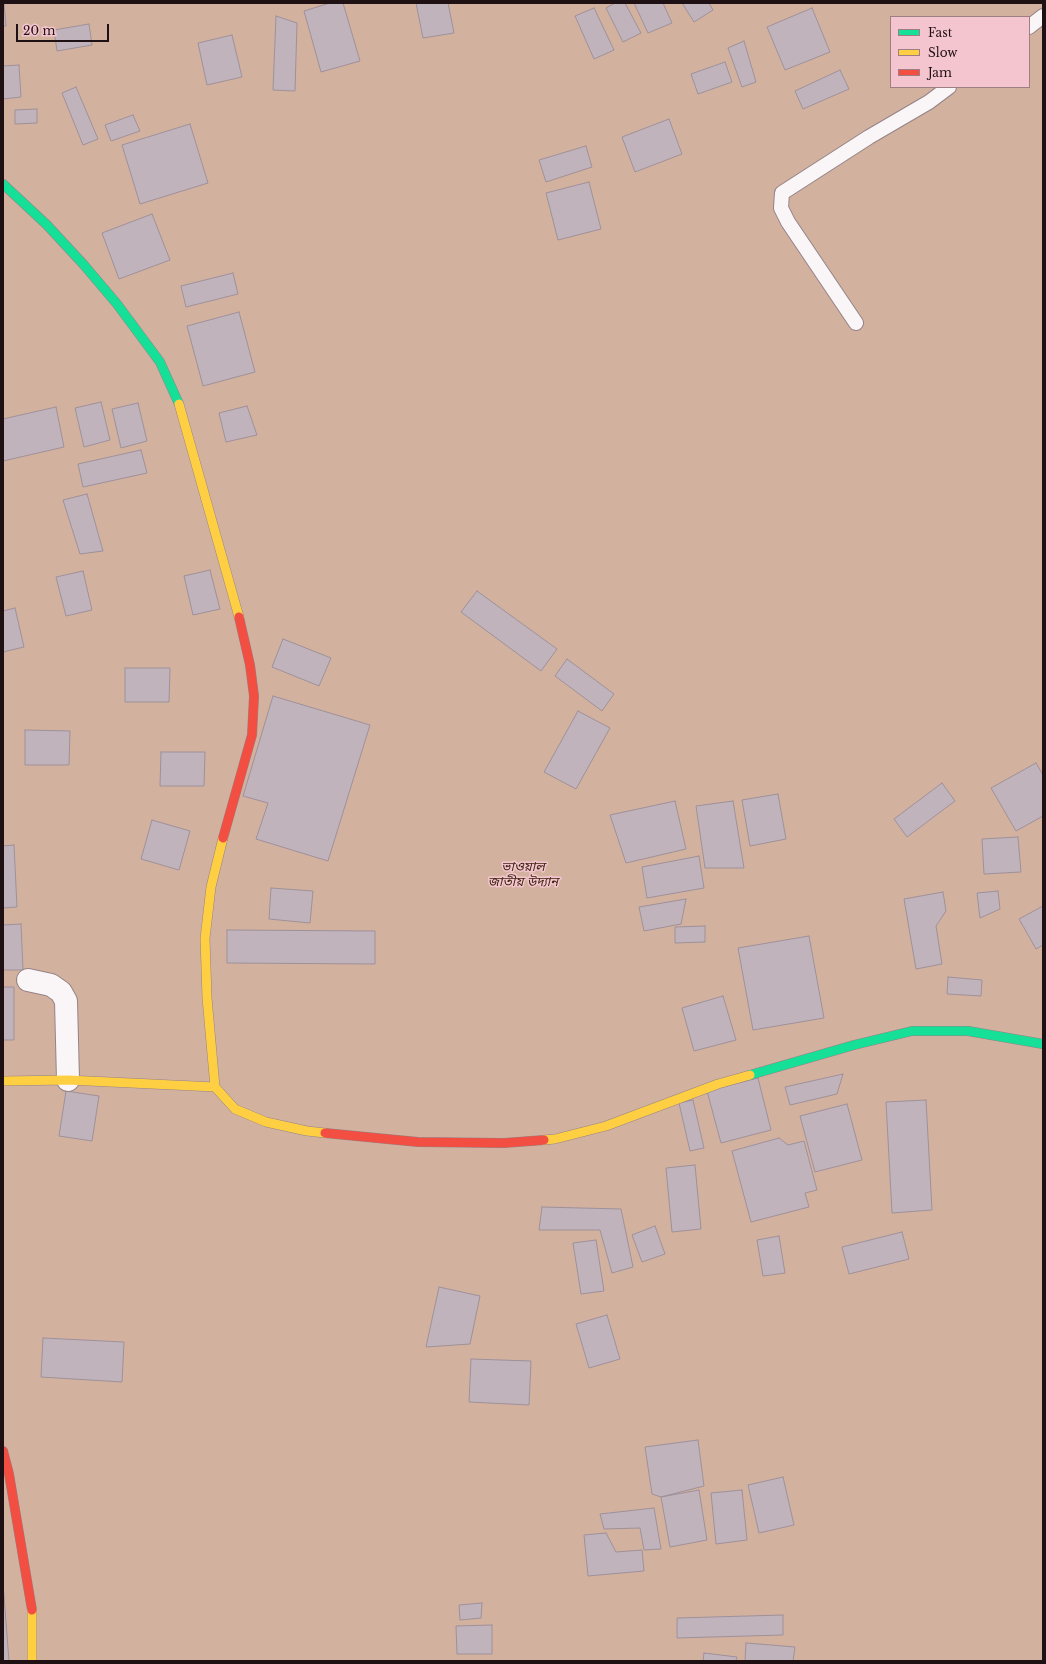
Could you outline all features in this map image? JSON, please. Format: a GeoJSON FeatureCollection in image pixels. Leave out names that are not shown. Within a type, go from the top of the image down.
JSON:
{"type":"FeatureCollection","features":[{"type":"Feature","properties":{"kind":"street"},"geometry":{"type":"LineString","coordinates":[[3,184],[47,225],[84,265],[117,304],[160,362],[177,397],[238,612],[250,665],[254,696],[252,735],[229,813],[211,887],[205,938],[207,998],[215,1088],[235,1109],[266,1122],[307,1131],[418,1142],[504,1143],[555,1139],[606,1126],[718,1084],[854,1045],[912,1031],[968,1031],[1043,1044]]}},
{"type":"Feature","properties":{"kind":"street"},"geometry":{"type":"LineString","coordinates":[[28,980],[51,984],[61,992],[66,1001],[68,1080]]}},
{"type":"Feature","properties":{"kind":"street"},"geometry":{"type":"LineString","coordinates":[[3,1081],[68,1080],[215,1088]]}},
{"type":"Feature","properties":{"kind":"street"},"geometry":{"type":"LineString","coordinates":[[3,1451],[9,1474],[32,1604],[32,1661]]}},
{"type":"Feature","properties":{"kind":"lane"},"geometry":{"type":"LineString","coordinates":[[1030,25],[1043,16]]}},
{"type":"Feature","properties":{"kind":"lane"},"geometry":{"type":"LineString","coordinates":[[856,322],[788,222],[781,208],[782,193],[869,137],[929,102],[948,88]]}},
{"type":"Feature","properties":{"kind":"green space","name":"ভাওয়াল জাতীয় উদ্যান"},"geometry":{"type":"Polygon","coordinates":[[[3,3],[1043,3],[1043,1661],[3,1661],[3,3]]]}},
{"type":"Feature","properties":{"kind":"building"},"geometry":{"type":"Polygon","coordinates":[[[4,3],[6,26],[3,26],[4,3]]]}},
{"type":"Feature","properties":{"kind":"building"},"geometry":{"type":"Polygon","coordinates":[[[330,3],[343,3],[360,61],[321,72],[304,11],[330,3]]]}},
{"type":"Feature","properties":{"kind":"building"},"geometry":{"type":"Polygon","coordinates":[[[416,3],[448,3],[454,33],[423,38],[416,3]]]}},
{"type":"Feature","properties":{"kind":"building"},"geometry":{"type":"Polygon","coordinates":[[[615,3],[625,3],[641,33],[623,42],[606,8],[615,3]]]}},
{"type":"Feature","properties":{"kind":"building"},"geometry":{"type":"Polygon","coordinates":[[[634,3],[663,3],[672,23],[648,33],[634,3]]]}},
{"type":"Feature","properties":{"kind":"building"},"geometry":{"type":"Polygon","coordinates":[[[682,3],[709,3],[713,10],[694,22],[682,3]]]}},
{"type":"Feature","properties":{"kind":"building"},"geometry":{"type":"Polygon","coordinates":[[[594,8],[614,50],[594,59],[575,16],[594,8]]]}},
{"type":"Feature","properties":{"kind":"building"},"geometry":{"type":"Polygon","coordinates":[[[812,8],[830,52],[785,70],[767,27],[812,8]]]}},
{"type":"Feature","properties":{"kind":"building"},"geometry":{"type":"Polygon","coordinates":[[[276,16],[297,23],[295,91],[273,90],[276,16]]]}},
{"type":"Feature","properties":{"kind":"building"},"geometry":{"type":"Polygon","coordinates":[[[89,24],[92,45],[57,51],[54,30],[89,24]]]}},
{"type":"Feature","properties":{"kind":"building"},"geometry":{"type":"Polygon","coordinates":[[[232,35],[242,77],[207,85],[198,43],[232,35]]]}},
{"type":"Feature","properties":{"kind":"building"},"geometry":{"type":"Polygon","coordinates":[[[744,41],[756,82],[742,87],[728,48],[744,41]]]}},
{"type":"Feature","properties":{"kind":"building"},"geometry":{"type":"Polygon","coordinates":[[[725,62],[732,82],[698,94],[691,74],[725,62]]]}},
{"type":"Feature","properties":{"kind":"building"},"geometry":{"type":"Polygon","coordinates":[[[19,65],[21,97],[3,99],[3,66],[19,65]]]}},
{"type":"Feature","properties":{"kind":"building"},"geometry":{"type":"Polygon","coordinates":[[[840,70],[849,89],[803,109],[795,91],[840,70]]]}},
{"type":"Feature","properties":{"kind":"building"},"geometry":{"type":"Polygon","coordinates":[[[76,87],[98,139],[83,145],[62,93],[76,87]]]}},
{"type":"Feature","properties":{"kind":"building"},"geometry":{"type":"Polygon","coordinates":[[[37,109],[37,123],[15,124],[15,110],[37,109]]]}},
{"type":"Feature","properties":{"kind":"building"},"geometry":{"type":"Polygon","coordinates":[[[133,115],[140,131],[111,141],[105,125],[133,115]]]}},
{"type":"Feature","properties":{"kind":"building"},"geometry":{"type":"Polygon","coordinates":[[[669,119],[682,154],[635,172],[622,137],[669,119]]]}},
{"type":"Feature","properties":{"kind":"building"},"geometry":{"type":"Polygon","coordinates":[[[190,124],[208,183],[140,204],[122,145],[190,124]]]}},
{"type":"Feature","properties":{"kind":"building"},"geometry":{"type":"Polygon","coordinates":[[[586,146],[592,167],[546,182],[539,160],[586,146]]]}},
{"type":"Feature","properties":{"kind":"building"},"geometry":{"type":"Polygon","coordinates":[[[589,182],[601,229],[558,240],[546,193],[589,182]]]}},
{"type":"Feature","properties":{"kind":"building"},"geometry":{"type":"Polygon","coordinates":[[[152,214],[170,260],[119,279],[102,233],[152,214]]]}},
{"type":"Feature","properties":{"kind":"building"},"geometry":{"type":"Polygon","coordinates":[[[233,273],[238,294],[186,307],[181,286],[233,273]]]}},
{"type":"Feature","properties":{"kind":"building"},"geometry":{"type":"Polygon","coordinates":[[[239,312],[255,372],[203,386],[187,326],[239,312]]]}},
{"type":"Feature","properties":{"kind":"building"},"geometry":{"type":"Polygon","coordinates":[[[101,402],[110,440],[84,447],[75,408],[101,402]]]}},
{"type":"Feature","properties":{"kind":"building"},"geometry":{"type":"Polygon","coordinates":[[[138,403],[147,441],[121,448],[112,409],[138,403]]]}},
{"type":"Feature","properties":{"kind":"building"},"geometry":{"type":"Polygon","coordinates":[[[247,406],[257,435],[226,442],[219,413],[247,406]]]}},
{"type":"Feature","properties":{"kind":"building"},"geometry":{"type":"Polygon","coordinates":[[[56,407],[64,447],[3,461],[3,419],[56,407]]]}},
{"type":"Feature","properties":{"kind":"building"},"geometry":{"type":"Polygon","coordinates":[[[141,450],[147,473],[83,487],[78,464],[141,450]]]}},
{"type":"Feature","properties":{"kind":"building"},"geometry":{"type":"Polygon","coordinates":[[[87,494],[103,551],[80,554],[63,500],[87,494]]]}},
{"type":"Feature","properties":{"kind":"building"},"geometry":{"type":"Polygon","coordinates":[[[210,570],[220,609],[193,615],[184,576],[210,570]]]}},
{"type":"Feature","properties":{"kind":"building"},"geometry":{"type":"Polygon","coordinates":[[[83,571],[92,610],[66,616],[56,577],[83,571]]]}},
{"type":"Feature","properties":{"kind":"building"},"geometry":{"type":"Polygon","coordinates":[[[477,591],[557,649],[541,671],[461,612],[477,591]]]}},
{"type":"Feature","properties":{"kind":"building"},"geometry":{"type":"Polygon","coordinates":[[[15,608],[24,647],[3,652],[3,611],[15,608]]]}},
{"type":"Feature","properties":{"kind":"building"},"geometry":{"type":"Polygon","coordinates":[[[283,639],[331,658],[319,686],[272,667],[283,639]]]}},
{"type":"Feature","properties":{"kind":"building"},"geometry":{"type":"Polygon","coordinates":[[[567,659],[614,694],[602,711],[555,676],[567,659]]]}},
{"type":"Feature","properties":{"kind":"building"},"geometry":{"type":"Polygon","coordinates":[[[125,668],[170,668],[169,702],[125,702],[125,668]]]}},
{"type":"Feature","properties":{"kind":"building"},"geometry":{"type":"Polygon","coordinates":[[[273,696],[370,725],[328,861],[256,839],[268,803],[243,796],[273,696]]]}},
{"type":"Feature","properties":{"kind":"building"},"geometry":{"type":"Polygon","coordinates":[[[578,711],[610,728],[576,789],[544,772],[578,711]]]}},
{"type":"Feature","properties":{"kind":"building"},"geometry":{"type":"Polygon","coordinates":[[[25,730],[70,731],[69,765],[25,765],[25,730]]]}},
{"type":"Feature","properties":{"kind":"building"},"geometry":{"type":"Polygon","coordinates":[[[161,752],[205,752],[204,786],[160,786],[161,752]]]}},
{"type":"Feature","properties":{"kind":"building"},"geometry":{"type":"Polygon","coordinates":[[[1036,763],[1043,775],[1043,816],[1016,831],[991,788],[1036,763]]]}},
{"type":"Feature","properties":{"kind":"building"},"geometry":{"type":"Polygon","coordinates":[[[942,783],[955,801],[907,837],[894,819],[942,783]]]}},
{"type":"Feature","properties":{"kind":"building"},"geometry":{"type":"Polygon","coordinates":[[[778,794],[786,839],[750,846],[742,800],[778,794]]]}},
{"type":"Feature","properties":{"kind":"building"},"geometry":{"type":"Polygon","coordinates":[[[675,801],[686,849],[626,863],[610,815],[675,801]]]}},
{"type":"Feature","properties":{"kind":"building"},"geometry":{"type":"Polygon","coordinates":[[[733,801],[744,868],[705,868],[696,806],[733,801]]]}},
{"type":"Feature","properties":{"kind":"building"},"geometry":{"type":"Polygon","coordinates":[[[152,820],[190,831],[179,870],[141,859],[152,820]]]}},
{"type":"Feature","properties":{"kind":"building"},"geometry":{"type":"Polygon","coordinates":[[[1018,837],[1021,872],[984,874],[982,839],[1018,837]]]}},
{"type":"Feature","properties":{"kind":"building"},"geometry":{"type":"Polygon","coordinates":[[[14,845],[17,907],[3,908],[3,846],[14,845]]]}},
{"type":"Feature","properties":{"kind":"building"},"geometry":{"type":"Polygon","coordinates":[[[699,856],[704,888],[647,898],[642,867],[699,856]]]}},
{"type":"Feature","properties":{"kind":"building"},"geometry":{"type":"Polygon","coordinates":[[[271,888],[313,891],[310,923],[269,919],[271,888]]]}},
{"type":"Feature","properties":{"kind":"building"},"geometry":{"type":"Polygon","coordinates":[[[998,891],[1000,909],[980,918],[977,893],[998,891]]]}},
{"type":"Feature","properties":{"kind":"building"},"geometry":{"type":"Polygon","coordinates":[[[943,892],[946,911],[936,926],[942,964],[916,969],[904,899],[943,892]]]}},
{"type":"Feature","properties":{"kind":"building"},"geometry":{"type":"Polygon","coordinates":[[[686,899],[681,924],[644,931],[639,907],[686,899]]]}},
{"type":"Feature","properties":{"kind":"building"},"geometry":{"type":"Polygon","coordinates":[[[1043,906],[1043,945],[1036,949],[1019,919],[1043,906]]]}},
{"type":"Feature","properties":{"kind":"building"},"geometry":{"type":"Polygon","coordinates":[[[21,924],[23,970],[3,970],[3,925],[21,924]]]}},
{"type":"Feature","properties":{"kind":"building"},"geometry":{"type":"Polygon","coordinates":[[[705,926],[705,942],[675,943],[675,927],[705,926]]]}},
{"type":"Feature","properties":{"kind":"building"},"geometry":{"type":"Polygon","coordinates":[[[227,930],[375,931],[375,964],[227,963],[227,930]]]}},
{"type":"Feature","properties":{"kind":"building"},"geometry":{"type":"Polygon","coordinates":[[[809,936],[824,1018],[753,1030],[738,948],[809,936]]]}},
{"type":"Feature","properties":{"kind":"building"},"geometry":{"type":"Polygon","coordinates":[[[948,977],[982,980],[981,996],[947,994],[948,977]]]}},
{"type":"Feature","properties":{"kind":"building"},"geometry":{"type":"Polygon","coordinates":[[[3,987],[14,987],[14,1040],[3,1040],[3,987]]]}},
{"type":"Feature","properties":{"kind":"building"},"geometry":{"type":"Polygon","coordinates":[[[723,996],[736,1040],[694,1051],[682,1008],[723,996]]]}},
{"type":"Feature","properties":{"kind":"building"},"geometry":{"type":"Polygon","coordinates":[[[843,1074],[837,1094],[790,1105],[785,1087],[843,1074]]]}},
{"type":"Feature","properties":{"kind":"building"},"geometry":{"type":"Polygon","coordinates":[[[758,1078],[771,1130],[721,1143],[707,1091],[758,1078]]]}},
{"type":"Feature","properties":{"kind":"building"},"geometry":{"type":"Polygon","coordinates":[[[66,1091],[99,1096],[92,1141],[59,1136],[66,1091]]]}},
{"type":"Feature","properties":{"kind":"building"},"geometry":{"type":"Polygon","coordinates":[[[693,1100],[704,1148],[690,1151],[679,1103],[693,1100]]]}},
{"type":"Feature","properties":{"kind":"building"},"geometry":{"type":"Polygon","coordinates":[[[926,1100],[932,1210],[892,1213],[886,1102],[926,1100]]]}},
{"type":"Feature","properties":{"kind":"building"},"geometry":{"type":"Polygon","coordinates":[[[847,1104],[862,1160],[815,1172],[800,1116],[847,1104]]]}},
{"type":"Feature","properties":{"kind":"building"},"geometry":{"type":"Polygon","coordinates":[[[779,1138],[788,1145],[804,1141],[817,1190],[805,1193],[809,1207],[751,1222],[732,1151],[779,1138]]]}},
{"type":"Feature","properties":{"kind":"building"},"geometry":{"type":"Polygon","coordinates":[[[695,1165],[701,1229],[672,1232],[666,1168],[695,1165]]]}},
{"type":"Feature","properties":{"kind":"building"},"geometry":{"type":"Polygon","coordinates":[[[542,1207],[621,1209],[633,1267],[612,1273],[600,1230],[539,1230],[542,1207]]]}},
{"type":"Feature","properties":{"kind":"building"},"geometry":{"type":"Polygon","coordinates":[[[655,1226],[665,1254],[642,1262],[632,1235],[655,1226]]]}},
{"type":"Feature","properties":{"kind":"building"},"geometry":{"type":"Polygon","coordinates":[[[902,1232],[909,1259],[849,1274],[842,1247],[902,1232]]]}},
{"type":"Feature","properties":{"kind":"building"},"geometry":{"type":"Polygon","coordinates":[[[779,1236],[785,1273],[763,1276],[757,1240],[779,1236]]]}},
{"type":"Feature","properties":{"kind":"building"},"geometry":{"type":"Polygon","coordinates":[[[596,1240],[604,1291],[581,1294],[573,1243],[596,1240]]]}},
{"type":"Feature","properties":{"kind":"building"},"geometry":{"type":"Polygon","coordinates":[[[439,1287],[480,1296],[470,1344],[426,1347],[439,1287]]]}},
{"type":"Feature","properties":{"kind":"building"},"geometry":{"type":"Polygon","coordinates":[[[607,1315],[620,1359],[589,1368],[576,1324],[607,1315]]]}},
{"type":"Feature","properties":{"kind":"building"},"geometry":{"type":"Polygon","coordinates":[[[43,1338],[124,1342],[122,1382],[41,1377],[43,1338]]]}},
{"type":"Feature","properties":{"kind":"building"},"geometry":{"type":"Polygon","coordinates":[[[471,1359],[531,1361],[529,1405],[469,1402],[471,1359]]]}},
{"type":"Feature","properties":{"kind":"building"},"geometry":{"type":"Polygon","coordinates":[[[698,1440],[704,1486],[661,1497],[652,1494],[645,1447],[698,1440]]]}},
{"type":"Feature","properties":{"kind":"building"},"geometry":{"type":"Polygon","coordinates":[[[783,1477],[794,1525],[759,1533],[748,1485],[783,1477]]]}},
{"type":"Feature","properties":{"kind":"building"},"geometry":{"type":"Polygon","coordinates":[[[699,1490],[707,1540],[670,1547],[661,1497],[699,1490]]]}},
{"type":"Feature","properties":{"kind":"building"},"geometry":{"type":"Polygon","coordinates":[[[742,1490],[747,1540],[716,1544],[711,1493],[742,1490]]]}},
{"type":"Feature","properties":{"kind":"building"},"geometry":{"type":"Polygon","coordinates":[[[654,1508],[661,1549],[644,1550],[640,1528],[604,1529],[600,1514],[654,1508]]]}},
{"type":"Feature","properties":{"kind":"building"},"geometry":{"type":"Polygon","coordinates":[[[606,1533],[616,1552],[642,1550],[644,1571],[588,1576],[584,1535],[606,1533]]]}},
{"type":"Feature","properties":{"kind":"building"},"geometry":{"type":"Polygon","coordinates":[[[3,1583],[9,1661],[3,1661],[3,1583]]]}},
{"type":"Feature","properties":{"kind":"building"},"geometry":{"type":"Polygon","coordinates":[[[482,1603],[481,1618],[460,1620],[459,1605],[482,1603]]]}},
{"type":"Feature","properties":{"kind":"building"},"geometry":{"type":"Polygon","coordinates":[[[783,1615],[783,1635],[677,1638],[677,1618],[783,1615]]]}},
{"type":"Feature","properties":{"kind":"building"},"geometry":{"type":"Polygon","coordinates":[[[492,1625],[492,1654],[457,1654],[456,1626],[492,1625]]]}},
{"type":"Feature","properties":{"kind":"building"},"geometry":{"type":"Polygon","coordinates":[[[746,1643],[795,1647],[793,1661],[745,1661],[746,1643]]]}},
{"type":"Feature","properties":{"kind":"building"},"geometry":{"type":"Polygon","coordinates":[[[704,1653],[737,1657],[736,1661],[703,1661],[704,1653]]]}},
{"type":"Feature","properties":{"kind":"traffic: fast"},"geometry":{"type":"LineString","coordinates":[[3,184],[47,225],[117,304],[160,362],[179,404]]}},
{"type":"Feature","properties":{"kind":"traffic: fast"},"geometry":{"type":"LineString","coordinates":[[750,1075],[854,1045],[912,1031],[968,1031],[1043,1044]]}},
{"type":"Feature","properties":{"kind":"traffic: slow"},"geometry":{"type":"LineString","coordinates":[[179,404],[239,617]]}},
{"type":"Feature","properties":{"kind":"traffic: slow"},"geometry":{"type":"LineString","coordinates":[[215,1087],[207,998],[205,938],[211,887],[223,838]]}},
{"type":"Feature","properties":{"kind":"traffic: slow"},"geometry":{"type":"LineString","coordinates":[[544,1140],[555,1139],[606,1126],[718,1084],[750,1075]]}},
{"type":"Feature","properties":{"kind":"traffic: slow"},"geometry":{"type":"LineString","coordinates":[[3,1081],[68,1080],[215,1087],[235,1109],[266,1122],[307,1131],[325,1133]]}},
{"type":"Feature","properties":{"kind":"traffic: slow"},"geometry":{"type":"LineString","coordinates":[[32,1610],[32,1661]]}},
{"type":"Feature","properties":{"kind":"traffic: jam"},"geometry":{"type":"LineString","coordinates":[[223,838],[252,735],[254,696],[250,665],[239,617]]}},
{"type":"Feature","properties":{"kind":"traffic: jam"},"geometry":{"type":"LineString","coordinates":[[325,1133],[418,1142],[504,1143],[544,1140]]}},
{"type":"Feature","properties":{"kind":"traffic: jam"},"geometry":{"type":"LineString","coordinates":[[3,1451],[9,1474],[32,1610]]}}]}
